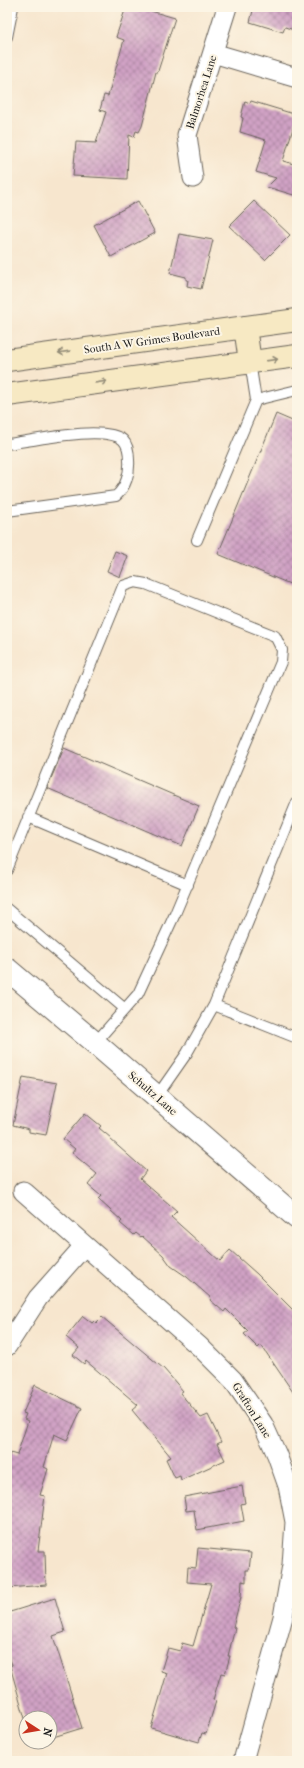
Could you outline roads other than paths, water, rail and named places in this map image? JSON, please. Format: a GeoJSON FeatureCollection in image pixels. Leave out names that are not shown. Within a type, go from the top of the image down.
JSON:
{"type":"FeatureCollection","features":[{"type":"Feature","properties":{"kind":"main road","name":"South A W Grimes Boulevard"},"geometry":{"type":"LineString","coordinates":[[7,360],[297,320]]}},
{"type":"Feature","properties":{"kind":"main road"},"geometry":{"type":"LineString","coordinates":[[245,327],[250,362]]}},
{"type":"Feature","properties":{"kind":"main road"},"geometry":{"type":"LineString","coordinates":[[7,395],[297,356]]}},
{"type":"Feature","properties":{"kind":"street","name":"Balmorhea Lane"},"geometry":{"type":"LineString","coordinates":[[193,178],[187,135],[227,7]]}},
{"type":"Feature","properties":{"kind":"street"},"geometry":{"type":"LineString","coordinates":[[213,53],[297,78]]}},
{"type":"Feature","properties":{"kind":"street","name":"Schultz Lane"},"geometry":{"type":"LineString","coordinates":[[7,969],[157,1096],[297,1218]]}},
{"type":"Feature","properties":{"kind":"street","name":"Grafton Lane"},"geometry":{"type":"LineString","coordinates":[[23,1191],[200,1347],[233,1380],[263,1424],[277,1454],[288,1486],[296,1522],[292,1566],[283,1617],[243,1761]]}},
{"type":"Feature","properties":{"kind":"street"},"geometry":{"type":"LineString","coordinates":[[7,1346],[38,1298],[84,1246]]}},
{"type":"Feature","properties":{"kind":"lane"},"geometry":{"type":"LineString","coordinates":[[7,37],[13,7]]}},
{"type":"Feature","properties":{"kind":"lane"},"geometry":{"type":"LineString","coordinates":[[197,540],[256,400],[250,362]]}},
{"type":"Feature","properties":{"kind":"lane"},"geometry":{"type":"LineString","coordinates":[[256,400],[297,390]]}},
{"type":"Feature","properties":{"kind":"lane"},"geometry":{"type":"LineString","coordinates":[[7,444],[87,433],[109,434],[122,440],[129,450],[130,470],[123,490],[116,496],[7,511]]}},
{"type":"Feature","properties":{"kind":"lane"},"geometry":{"type":"LineString","coordinates":[[7,870],[123,586],[135,582],[146,584],[275,636],[282,650],[281,662],[188,885],[138,994],[95,1043]]}},
{"type":"Feature","properties":{"kind":"lane"},"geometry":{"type":"LineString","coordinates":[[157,1096],[187,1053],[214,1005],[297,802]]}},
{"type":"Feature","properties":{"kind":"lane"},"geometry":{"type":"LineString","coordinates":[[28,817],[188,885]]}},
{"type":"Feature","properties":{"kind":"lane"},"geometry":{"type":"LineString","coordinates":[[7,909],[125,1009]]}},
{"type":"Feature","properties":{"kind":"lane"},"geometry":{"type":"LineString","coordinates":[[214,1005],[297,1038]]}}]}
